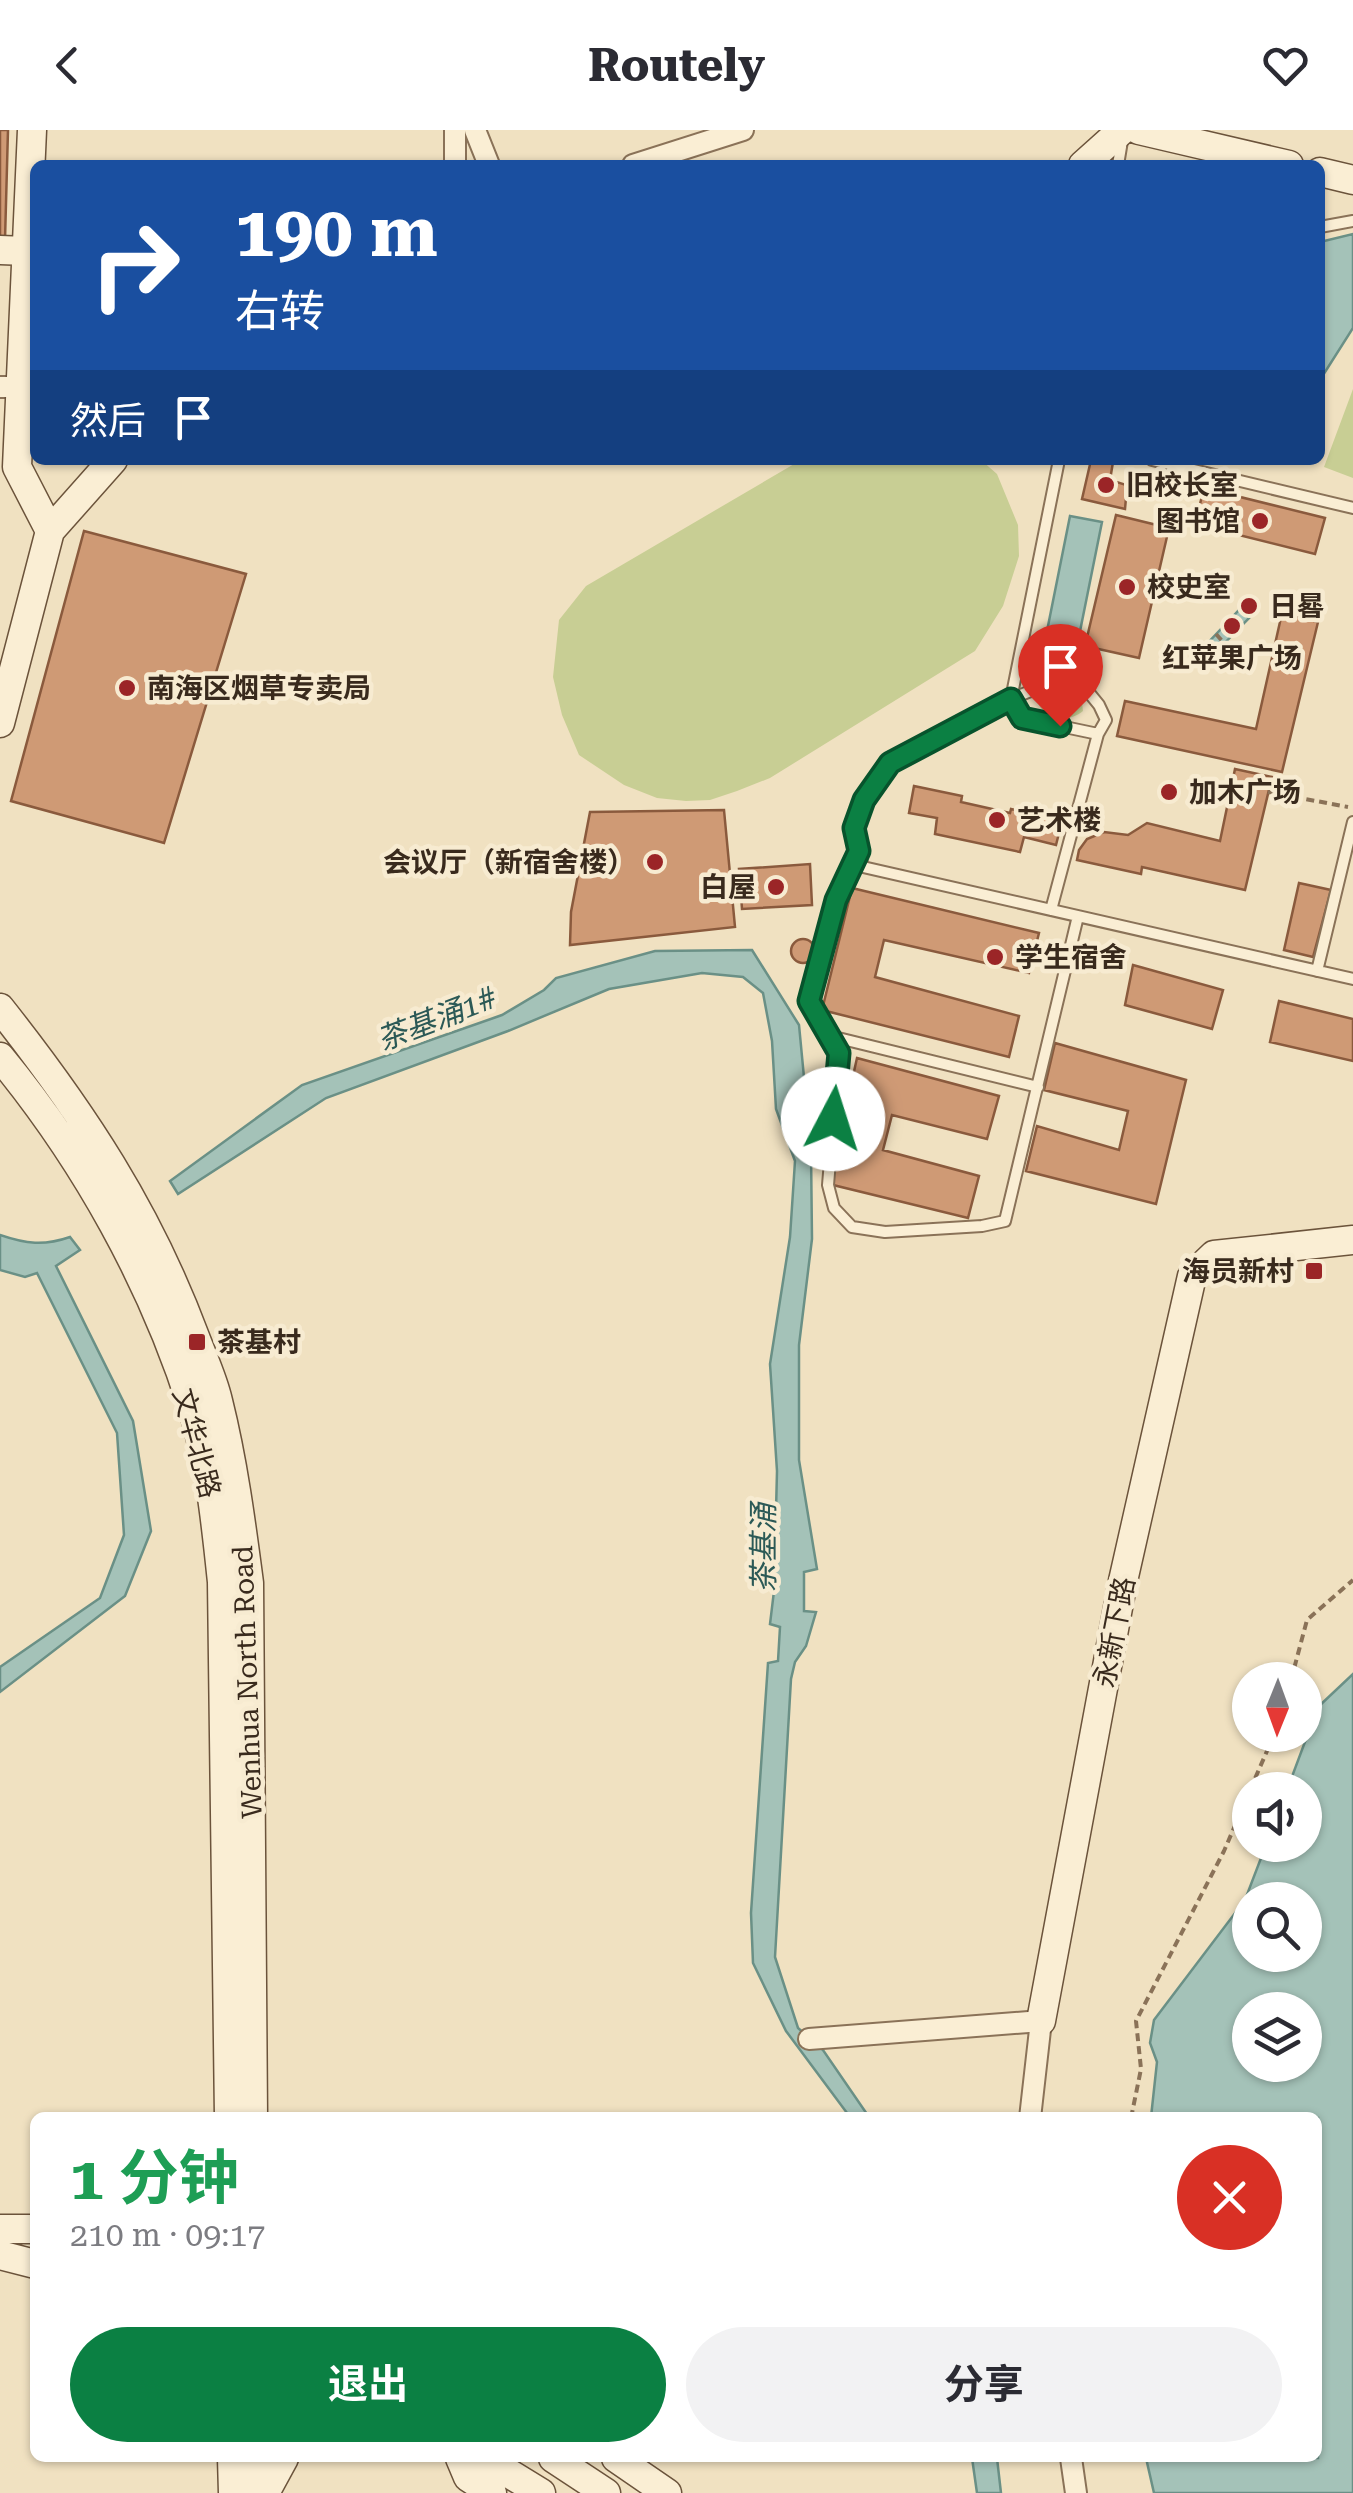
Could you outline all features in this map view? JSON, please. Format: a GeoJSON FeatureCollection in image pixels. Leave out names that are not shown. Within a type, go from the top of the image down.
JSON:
{"type":"FeatureCollection","features":[{"type":"Feature","properties":{"kind":"main road"},"geometry":{"type":"LineString","coordinates":[[32,130],[13,251],[10,387],[17,467],[50,531]]}},
{"type":"Feature","properties":{"kind":"main road"},"geometry":{"type":"LineString","coordinates":[[1089,160],[1123,130]]}},
{"type":"Feature","properties":{"kind":"main road"},"geometry":{"type":"LineString","coordinates":[[1140,130],[1261,160]]}},
{"type":"Feature","properties":{"kind":"main road"},"geometry":{"type":"LineString","coordinates":[[1325,173],[1353,180]]}},
{"type":"Feature","properties":{"kind":"main road"},"geometry":{"type":"LineString","coordinates":[[0,723],[12,632],[50,531],[109,465]]}},
{"type":"Feature","properties":{"kind":"main road","name":"Wenhua North Road"},"geometry":{"type":"LineString","coordinates":[[0,1008],[55,1077],[139,1208],[174,1282],[218,1398],[240,1511],[248,1583],[253,2112]]}},
{"type":"Feature","properties":{"kind":"main road","name":"文华北路"},"geometry":{"type":"LineString","coordinates":[[0,1057],[35,1100],[112,1221],[148,1293],[193,1410],[215,1514],[222,1582],[229,2112]]}},
{"type":"Feature","properties":{"kind":"main road","name":"永新下路"},"geometry":{"type":"LineString","coordinates":[[1042,2021],[1132,1543],[1192,1276],[1214,1255],[1353,1240]]}},
{"type":"Feature","properties":{"kind":"main road"},"geometry":{"type":"LineString","coordinates":[[0,2229],[30,2229]]}},
{"type":"Feature","properties":{"kind":"main road"},"geometry":{"type":"LineString","coordinates":[[0,2255],[30,2263]]}},
{"type":"Feature","properties":{"kind":"main road"},"geometry":{"type":"LineString","coordinates":[[232,2462],[232,2493]]}},
{"type":"Feature","properties":{"kind":"main road"},"geometry":{"type":"LineString","coordinates":[[255,2462],[255,2493]]}},
{"type":"Feature","properties":{"kind":"main road"},"geometry":{"type":"LineString","coordinates":[[265,2493],[282,2462]]}},
{"type":"Feature","properties":{"kind":"main road"},"geometry":{"type":"LineString","coordinates":[[462,2462],[468,2477],[492,2493]]}},
{"type":"Feature","properties":{"kind":"main road"},"geometry":{"type":"LineString","coordinates":[[491,2462],[541,2493]]}},
{"type":"Feature","properties":{"kind":"main road"},"geometry":{"type":"LineString","coordinates":[[558,2462],[606,2493]]}},
{"type":"Feature","properties":{"kind":"main road"},"geometry":{"type":"LineString","coordinates":[[622,2462],[667,2493]]}},
{"type":"Feature","properties":{"kind":"street"},"geometry":{"type":"LineString","coordinates":[[454,160],[455,130]]}},
{"type":"Feature","properties":{"kind":"street"},"geometry":{"type":"LineString","coordinates":[[476,130],[486,160]]}},
{"type":"Feature","properties":{"kind":"street"},"geometry":{"type":"LineString","coordinates":[[649,160],[744,130]]}},
{"type":"Feature","properties":{"kind":"street"},"geometry":{"type":"LineString","coordinates":[[809,2039],[1042,2021],[1031,2112]]}},
{"type":"Feature","properties":{"kind":"street"},"geometry":{"type":"LineString","coordinates":[[1071,2462],[1076,2493]]}},
{"type":"Feature","properties":{"kind":"lane"},"geometry":{"type":"LineString","coordinates":[[1119,160],[1123,130]]}},
{"type":"Feature","properties":{"kind":"lane"},"geometry":{"type":"LineString","coordinates":[[1325,226],[1353,221]]}},
{"type":"Feature","properties":{"kind":"lane"},"geometry":{"type":"LineString","coordinates":[[1058,465],[1011,699],[1022,718],[1098,734]]}},
{"type":"Feature","properties":{"kind":"lane"},"geometry":{"type":"LineString","coordinates":[[1173,465],[1353,508]]}},
{"type":"Feature","properties":{"kind":"lane"},"geometry":{"type":"LineString","coordinates":[[1052,910],[1098,734],[1106,720],[1100,705],[1086,689],[1067,683],[1048,684],[1011,699],[890,763],[864,800],[854,828],[862,867],[1353,979]]}},
{"type":"Feature","properties":{"kind":"lane"},"geometry":{"type":"LineString","coordinates":[[1317,971],[1353,822]]}},
{"type":"Feature","properties":{"kind":"lane"},"geometry":{"type":"LineString","coordinates":[[859,851],[836,900],[809,1001],[839,1053],[828,1186],[834,1208],[852,1227],[885,1232],[982,1226],[1005,1220],[1078,916]]}},
{"type":"Feature","properties":{"kind":"lane"},"geometry":{"type":"LineString","coordinates":[[829,1036],[1038,1087]]}},
{"type":"Feature","properties":{"kind":"path"},"geometry":{"type":"LineString","coordinates":[[1228,623],[1237,631]]}},
{"type":"Feature","properties":{"kind":"path"},"geometry":{"type":"LineString","coordinates":[[1216,634],[1224,643]]}},
{"type":"Feature","properties":{"kind":"path"},"geometry":{"type":"LineString","coordinates":[[1268,792],[1353,808]]}},
{"type":"Feature","properties":{"kind":"path"},"geometry":{"type":"LineString","coordinates":[[1296,1662],[1307,1620],[1353,1580]]}},
{"type":"Feature","properties":{"kind":"path"},"geometry":{"type":"LineString","coordinates":[[1131,2112],[1141,2068],[1136,2021],[1232,1832]]}},
{"type":"Feature","properties":{"kind":"green space"},"geometry":{"type":"Polygon","coordinates":[[[1353,389],[1353,478],[1325,464],[1353,389]]]}},
{"type":"Feature","properties":{"kind":"green space"},"geometry":{"type":"Polygon","coordinates":[[[792,465],[987,465],[997,474],[1018,525],[1019,556],[1003,606],[975,651],[770,778],[710,800],[657,798],[624,785],[579,755],[562,715],[553,677],[559,620],[586,586],[792,465]]]}},
{"type":"Feature","properties":{"kind":"green space"},"geometry":{"type":"Polygon","coordinates":[[[1053,691],[1081,695],[1083,711],[1070,718],[1056,718],[1044,712],[1037,699],[1053,691]]]}},
{"type":"Feature","properties":{"kind":"water"},"geometry":{"type":"Polygon","coordinates":[[[1353,234],[1353,328],[1325,372],[1325,241],[1353,234]]]}},
{"type":"Feature","properties":{"kind":"water"},"geometry":{"type":"Polygon","coordinates":[[[1070,516],[1102,522],[1073,666],[1041,661],[1070,516]]]}},
{"type":"Feature","properties":{"kind":"water"},"geometry":{"type":"Polygon","coordinates":[[[1239,610],[1249,618],[1214,654],[1203,648],[1239,610]]]}},
{"type":"Feature","properties":{"kind":"water"},"geometry":{"type":"Polygon","coordinates":[[[752,950],[799,1025],[811,1151],[812,1239],[799,1345],[799,1460],[817,1569],[804,1572],[804,1611],[816,1612],[791,1679],[775,1957],[798,2028],[823,2050],[866,2112],[846,2112],[786,2031],[753,1963],[751,1913],[768,1663],[778,1661],[780,1627],[770,1624],[777,1471],[770,1364],[790,1237],[795,1161],[776,1109],[772,1041],[763,993],[743,977],[702,973],[609,989],[326,1098],[178,1194],[170,1181],[302,1085],[502,1015],[544,990],[556,978],[655,951],[752,950]]]}},
{"type":"Feature","properties":{"kind":"water"},"geometry":{"type":"Polygon","coordinates":[[[0,1235],[35,1243],[70,1237],[80,1250],[56,1266],[133,1421],[151,1531],[125,1596],[0,1692],[0,1667],[100,1598],[124,1535],[117,1433],[37,1273],[25,1277],[0,1270],[0,1235]]]}},
{"type":"Feature","properties":{"kind":"water"},"geometry":{"type":"Polygon","coordinates":[[[1353,1674],[1353,2493],[1154,2493],[1147,2462],[1322,2462],[1322,2112],[1152,2112],[1157,2062],[1150,2043],[1154,2020],[1232,1917],[1232,1972],[1322,1972],[1322,1882],[1252,1882],[1260,1862],[1322,1862],[1322,1772],[1294,1772],[1301,1752],[1322,1752],[1322,1703],[1353,1674]]]}},
{"type":"Feature","properties":{"kind":"water"},"geometry":{"type":"Polygon","coordinates":[[[973,2462],[997,2462],[1001,2493],[977,2493],[973,2462]]]}},
{"type":"Feature","properties":{"kind":"building"},"geometry":{"type":"Polygon","coordinates":[[[0,130],[8,130],[5,240],[0,240],[0,130]]]}},
{"type":"Feature","properties":{"kind":"building","name":"旧校长室"},"geometry":{"type":"Polygon","coordinates":[[[1090,465],[1112,465],[1110,480],[1139,489],[1137,499],[1126,498],[1125,509],[1082,499],[1090,465]]]}},
{"type":"Feature","properties":{"kind":"building","name":"图书馆"},"geometry":{"type":"Polygon","coordinates":[[[1204,488],[1325,518],[1315,554],[1195,524],[1204,488]]]}},
{"type":"Feature","properties":{"kind":"building","name":"校史室"},"geometry":{"type":"Polygon","coordinates":[[[1116,515],[1169,528],[1139,658],[1085,646],[1116,515]]]}},
{"type":"Feature","properties":{"kind":"building","name":"南海区烟草专卖局"},"geometry":{"type":"Polygon","coordinates":[[[84,531],[246,574],[164,843],[11,801],[84,531]]]}},
{"type":"Feature","properties":{"kind":"building"},"geometry":{"type":"Polygon","coordinates":[[[1282,613],[1318,622],[1282,772],[1117,736],[1125,701],[1256,729],[1282,613]]]}},
{"type":"Feature","properties":{"kind":"building"},"geometry":{"type":"Polygon","coordinates":[[[1235,769],[1272,777],[1245,890],[1142,867],[1141,874],[1077,860],[1087,839],[1104,832],[1128,835],[1147,823],[1220,841],[1235,769]]]}},
{"type":"Feature","properties":{"kind":"building","name":"艺术楼"},"geometry":{"type":"Polygon","coordinates":[[[914,786],[962,796],[961,802],[1062,821],[1056,845],[1024,837],[1020,852],[935,834],[937,818],[909,813],[914,786]]]}},
{"type":"Feature","properties":{"kind":"building","name":"会议厅（新宿舍楼）"},"geometry":{"type":"Polygon","coordinates":[[[724,810],[735,927],[570,945],[571,912],[590,812],[724,810]]]}},
{"type":"Feature","properties":{"kind":"building","name":"白屋"},"geometry":{"type":"Polygon","coordinates":[[[810,864],[812,905],[742,909],[739,869],[810,864]]]}},
{"type":"Feature","properties":{"kind":"building"},"geometry":{"type":"Polygon","coordinates":[[[1299,883],[1331,890],[1313,957],[1284,950],[1299,883]]]}},
{"type":"Feature","properties":{"kind":"building","name":"学生宿舍"},"geometry":{"type":"Polygon","coordinates":[[[852,888],[1039,933],[1029,973],[884,940],[875,977],[1019,1016],[1009,1057],[822,1010],[852,888]]]}},
{"type":"Feature","properties":{"kind":"building"},"geometry":{"type":"Polygon","coordinates":[[[803,939],[812,942],[812,960],[803,963],[794,960],[791,951],[794,942],[803,939]]]}},
{"type":"Feature","properties":{"kind":"building"},"geometry":{"type":"Polygon","coordinates":[[[1133,965],[1223,990],[1212,1029],[1125,1005],[1133,965]]]}},
{"type":"Feature","properties":{"kind":"building"},"geometry":{"type":"Polygon","coordinates":[[[1279,1001],[1353,1019],[1353,1061],[1270,1042],[1279,1001]]]}},
{"type":"Feature","properties":{"kind":"building","name":"学生宿舍"},"geometry":{"type":"Polygon","coordinates":[[[1055,1043],[1186,1080],[1156,1204],[1026,1171],[1037,1126],[1119,1150],[1128,1111],[1044,1090],[1055,1043]]]}},
{"type":"Feature","properties":{"kind":"building"},"geometry":{"type":"Polygon","coordinates":[[[857,1058],[999,1096],[987,1139],[892,1115],[883,1150],[979,1176],[968,1218],[829,1184],[857,1058]]]}},
{"type":"Feature","properties":{"kind":"place","name":"旧校长室"},"geometry":{"type":"Point","coordinates":[1106,485]}},
{"type":"Feature","properties":{"kind":"place","name":"图书馆"},"geometry":{"type":"Point","coordinates":[1260,521]}},
{"type":"Feature","properties":{"kind":"place","name":"校史室"},"geometry":{"type":"Point","coordinates":[1127,587]}},
{"type":"Feature","properties":{"kind":"place","name":"日晷"},"geometry":{"type":"Point","coordinates":[1249,606]}},
{"type":"Feature","properties":{"kind":"place","name":"红苹果广场"},"geometry":{"type":"Point","coordinates":[1232,626]}},
{"type":"Feature","properties":{"kind":"place","name":"南海区烟草专卖局"},"geometry":{"type":"Point","coordinates":[127,688]}},
{"type":"Feature","properties":{"kind":"place","name":"加木广场"},"geometry":{"type":"Point","coordinates":[1169,792]}},
{"type":"Feature","properties":{"kind":"place","name":"艺术楼"},"geometry":{"type":"Point","coordinates":[997,820]}},
{"type":"Feature","properties":{"kind":"place","name":"会议厅（新宿舍楼）"},"geometry":{"type":"Point","coordinates":[655,862]}},
{"type":"Feature","properties":{"kind":"place","name":"白屋"},"geometry":{"type":"Point","coordinates":[776,887]}},
{"type":"Feature","properties":{"kind":"place","name":"学生宿舍"},"geometry":{"type":"Point","coordinates":[995,957]}},
{"type":"Feature","properties":{"kind":"place","name":"海员新村"},"geometry":{"type":"Point","coordinates":[1314,1271]}},
{"type":"Feature","properties":{"kind":"place","name":"茶基村"},"geometry":{"type":"Point","coordinates":[197,1342]}},
{"type":"Feature","properties":{"kind":"route"},"geometry":{"type":"LineString","coordinates":[[833,1119],[839,1053],[809,1001],[836,900],[859,851],[854,828],[864,800],[890,763],[1011,699],[1022,718],[1060,726]]}},
{"type":"Feature","properties":{"kind":"water label","name":"茶基涌1#"},"geometry":{"type":"Point","coordinates":[437,1019]}},
{"type":"Feature","properties":{"kind":"water label","name":"茶基涌"},"geometry":{"type":"Point","coordinates":[764,1548]}}]}
